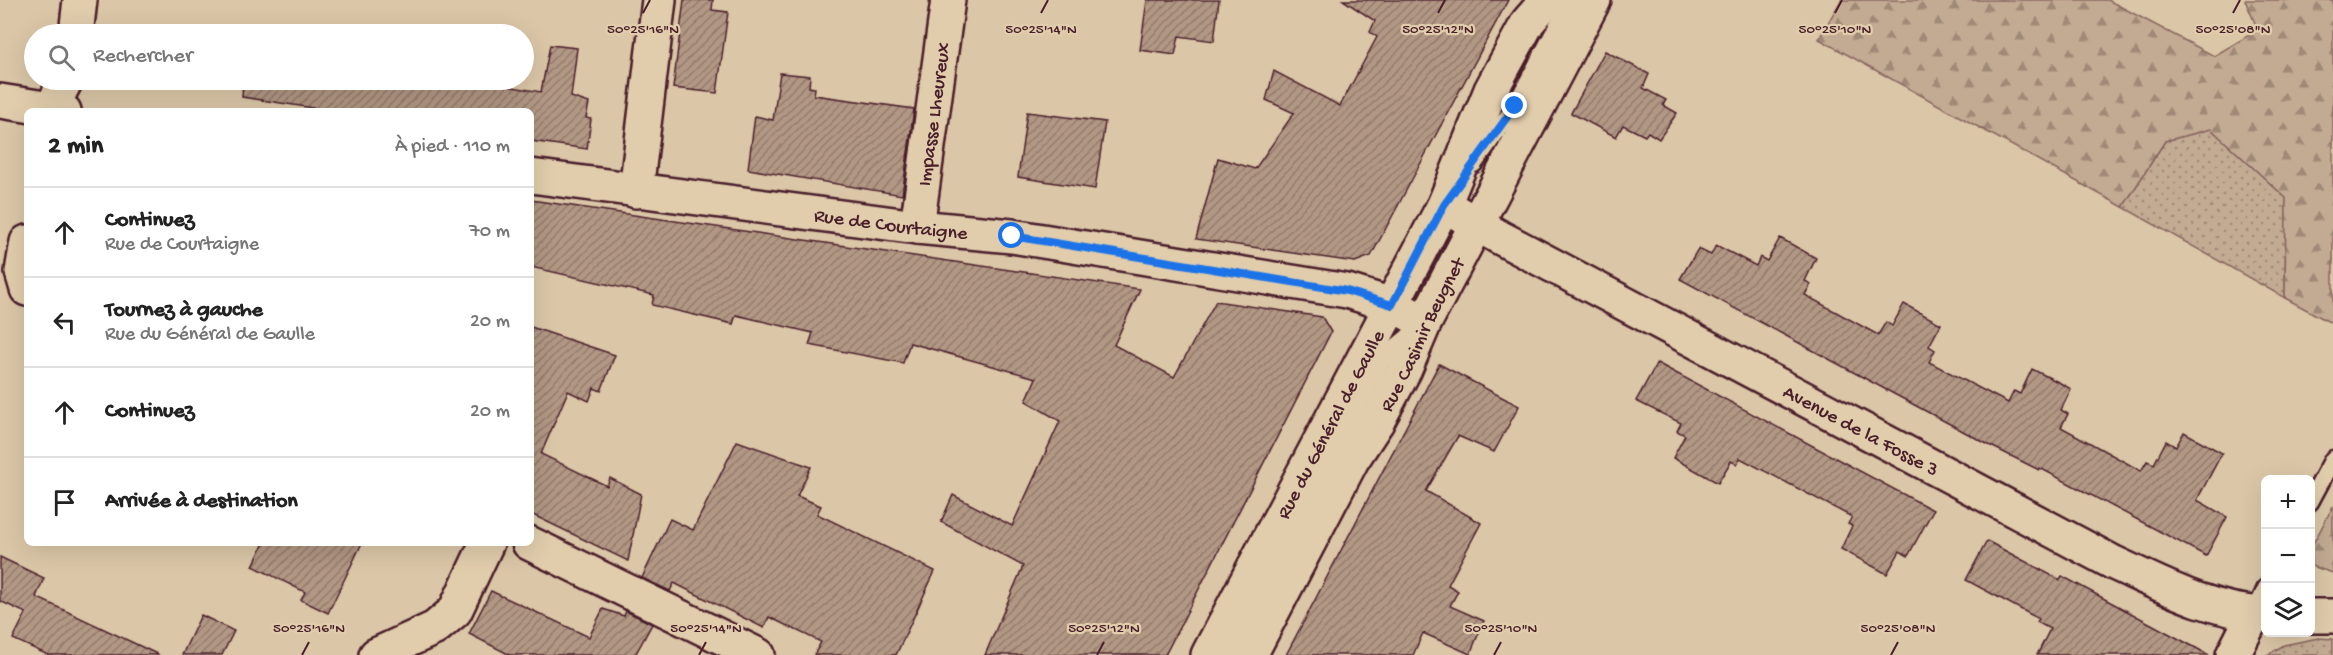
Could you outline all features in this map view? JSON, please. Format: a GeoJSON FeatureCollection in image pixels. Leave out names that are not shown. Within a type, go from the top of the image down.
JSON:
{"type":"FeatureCollection","features":[{"type":"Feature","properties":{"kind":"street"},"geometry":{"type":"LineString","coordinates":[[77,24],[80,0]]}},
{"type":"Feature","properties":{"kind":"street"},"geometry":{"type":"LineString","coordinates":[[636,190],[659,0]]}},
{"type":"Feature","properties":{"kind":"street","name":"Impasse Lheureux"},"geometry":{"type":"LineString","coordinates":[[917,227],[948,0]]}},
{"type":"Feature","properties":{"kind":"street","name":"Rue du Général de Gaulle"},"geometry":{"type":"LineString","coordinates":[[1208,655],[1444,205],[1491,90],[1528,22],[1547,0]]}},
{"type":"Feature","properties":{"kind":"street","name":"Rue Casimir Beugnet"},"geometry":{"type":"LineString","coordinates":[[1250,655],[1352,460],[1377,422],[1406,369],[1425,322],[1476,225],[1585,3]]}},
{"type":"Feature","properties":{"kind":"street"},"geometry":{"type":"LineString","coordinates":[[56,108],[62,90]]}},
{"type":"Feature","properties":{"kind":"street"},"geometry":{"type":"LineString","coordinates":[[0,101],[43,108]]}},
{"type":"Feature","properties":{"kind":"street","name":"Rue de Courtaigne"},"geometry":{"type":"LineString","coordinates":[[534,176],[917,227],[1012,236],[1347,291],[1392,305],[1425,322]]}},
{"type":"Feature","properties":{"kind":"street","name":"Avenue de la Fosse 3"},"geometry":{"type":"LineString","coordinates":[[1444,205],[1476,225],[2114,563],[2188,597],[2261,605]]}},
{"type":"Feature","properties":{"kind":"street"},"geometry":{"type":"LineString","coordinates":[[24,260],[22,272],[24,279]]}},
{"type":"Feature","properties":{"kind":"street"},"geometry":{"type":"LineString","coordinates":[[534,545],[758,655]]}},
{"type":"Feature","properties":{"kind":"street"},"geometry":{"type":"LineString","coordinates":[[376,655],[435,628],[455,611],[486,546]]}},
{"type":"Feature","properties":{"kind":"street"},"geometry":{"type":"LineString","coordinates":[[2232,655],[2261,607]]}},
{"type":"Feature","properties":{"kind":"street"},"geometry":{"type":"LineString","coordinates":[[2315,616],[2333,616]]}},
{"type":"Feature","properties":{"kind":"lane"},"geometry":{"type":"LineString","coordinates":[[1444,205],[1585,3]]}},
{"type":"Feature","properties":{"kind":"lane"},"geometry":{"type":"LineString","coordinates":[[1228,655],[1384,357],[1425,322]]}},
{"type":"Feature","properties":{"kind":"lane"},"geometry":{"type":"LineString","coordinates":[[2315,493],[2333,459]]}},
{"type":"Feature","properties":{"kind":"green space"},"geometry":{"type":"Polygon","coordinates":[[[1841,0],[2108,0],[2214,56],[2258,30],[2245,0],[2333,0],[2333,324],[2285,298],[2286,198],[2211,129],[2165,141],[2123,207],[1819,39],[1841,0]]]}},
{"type":"Feature","properties":{"kind":"green space"},"geometry":{"type":"Polygon","coordinates":[[[2211,129],[2286,198],[2285,298],[2123,207],[2165,141],[2211,129]]]}},
{"type":"Feature","properties":{"kind":"green space"},"geometry":{"type":"Polygon","coordinates":[[[2333,506],[2333,573],[2315,567],[2315,540],[2333,506]]]}},
{"type":"Feature","properties":{"kind":"green space"},"geometry":{"type":"Polygon","coordinates":[[[2318,638],[2333,639],[2333,655],[2267,655],[2284,645],[2318,638]]]}},
{"type":"Feature","properties":{"kind":"building"},"geometry":{"type":"Polygon","coordinates":[[[684,0],[713,0],[712,10],[728,12],[717,93],[673,88],[684,0]]]}},
{"type":"Feature","properties":{"kind":"building"},"geometry":{"type":"Polygon","coordinates":[[[1147,0],[1219,0],[1214,41],[1179,36],[1175,55],[1140,50],[1147,0]]]}},
{"type":"Feature","properties":{"kind":"building"},"geometry":{"type":"Polygon","coordinates":[[[1343,0],[1508,0],[1371,256],[1355,262],[1196,239],[1218,158],[1255,169],[1294,113],[1266,100],[1274,71],[1340,106],[1377,37],[1370,32],[1375,21],[1343,0]]]}},
{"type":"Feature","properties":{"kind":"building"},"geometry":{"type":"Polygon","coordinates":[[[550,45],[577,48],[571,97],[589,103],[586,118],[591,119],[587,149],[534,141],[534,108],[313,108],[242,97],[242,90],[530,90],[541,92],[550,45]]]}},
{"type":"Feature","properties":{"kind":"building"},"geometry":{"type":"Polygon","coordinates":[[[1605,51],[1649,74],[1643,88],[1666,100],[1663,105],[1677,113],[1659,139],[1648,132],[1645,136],[1623,125],[1616,137],[1571,113],[1605,51]]]}},
{"type":"Feature","properties":{"kind":"building"},"geometry":{"type":"Polygon","coordinates":[[[780,73],[810,76],[809,87],[815,88],[814,95],[914,109],[902,195],[748,169],[755,116],[773,120],[780,73]]]}},
{"type":"Feature","properties":{"kind":"building"},"geometry":{"type":"Polygon","coordinates":[[[1027,112],[1105,122],[1095,189],[1018,177],[1027,112]]]}},
{"type":"Feature","properties":{"kind":"building"},"geometry":{"type":"Polygon","coordinates":[[[534,200],[1140,289],[1114,345],[1174,377],[1216,301],[1322,317],[1331,332],[1165,655],[985,655],[1023,566],[941,522],[953,495],[1012,526],[1060,421],[1026,401],[1036,378],[910,343],[903,363],[809,345],[813,333],[736,315],[733,324],[652,305],[654,295],[534,268],[534,200]]]}},
{"type":"Feature","properties":{"kind":"building"},"geometry":{"type":"Polygon","coordinates":[[[1780,238],[1816,258],[1805,281],[1811,284],[1805,295],[1878,335],[1886,322],[1892,326],[1904,304],[1941,324],[1929,346],[1935,350],[1929,362],[2008,403],[2014,391],[2020,394],[2032,369],[2062,384],[2071,389],[2061,410],[2068,414],[2061,427],[2141,471],[2147,461],[2154,464],[2166,441],[2176,447],[2184,432],[2222,453],[2197,500],[2227,517],[2206,556],[2040,468],[2039,470],[1987,444],[1680,279],[1698,249],[1711,255],[1716,245],[1756,266],[1760,257],[1767,261],[1780,238]]]}},
{"type":"Feature","properties":{"kind":"building"},"geometry":{"type":"Polygon","coordinates":[[[534,328],[615,355],[601,391],[594,388],[589,401],[568,391],[541,454],[607,486],[610,478],[641,494],[628,561],[534,515],[534,328]]]}},
{"type":"Feature","properties":{"kind":"building"},"geometry":{"type":"Polygon","coordinates":[[[1657,363],[1933,510],[1908,556],[1900,551],[1887,574],[1841,549],[1852,526],[1848,524],[1852,517],[1740,458],[1737,464],[1731,461],[1718,483],[1673,458],[1685,435],[1677,431],[1681,423],[1636,401],[1657,363]]]}},
{"type":"Feature","properties":{"kind":"building"},"geometry":{"type":"Polygon","coordinates":[[[1439,364],[1519,406],[1494,452],[1458,436],[1426,491],[1481,523],[1448,585],[1458,591],[1450,606],[1484,621],[1470,654],[1423,633],[1413,655],[1286,655],[1439,364]]]}},
{"type":"Feature","properties":{"kind":"building"},"geometry":{"type":"Polygon","coordinates":[[[737,441],[811,467],[797,496],[821,506],[817,514],[935,571],[896,655],[814,655],[821,642],[769,617],[764,628],[674,583],[670,591],[642,578],[670,519],[693,530],[737,441]]]}},
{"type":"Feature","properties":{"kind":"building"},"geometry":{"type":"Polygon","coordinates":[[[1987,541],[2060,580],[2062,576],[2209,655],[2037,655],[2050,629],[2037,622],[2039,619],[1966,580],[1987,541]]]}},
{"type":"Feature","properties":{"kind":"building"},"geometry":{"type":"Polygon","coordinates":[[[263,546],[361,546],[328,613],[301,600],[305,592],[253,566],[263,546]]]}},
{"type":"Feature","properties":{"kind":"building"},"geometry":{"type":"Polygon","coordinates":[[[0,557],[44,578],[36,597],[159,655],[48,655],[13,639],[26,613],[0,601],[0,557]]]}},
{"type":"Feature","properties":{"kind":"building"},"geometry":{"type":"Polygon","coordinates":[[[491,591],[589,637],[603,609],[624,616],[626,611],[652,624],[635,655],[510,655],[469,634],[491,591]]]}},
{"type":"Feature","properties":{"kind":"building"},"geometry":{"type":"Polygon","coordinates":[[[201,615],[234,631],[222,655],[182,655],[201,615]]]}},
{"type":"Feature","properties":{"kind":"route"},"geometry":{"type":"LineString","coordinates":[[1012,236],[1347,291],[1392,305],[1444,205],[1515,106]]}}]}
